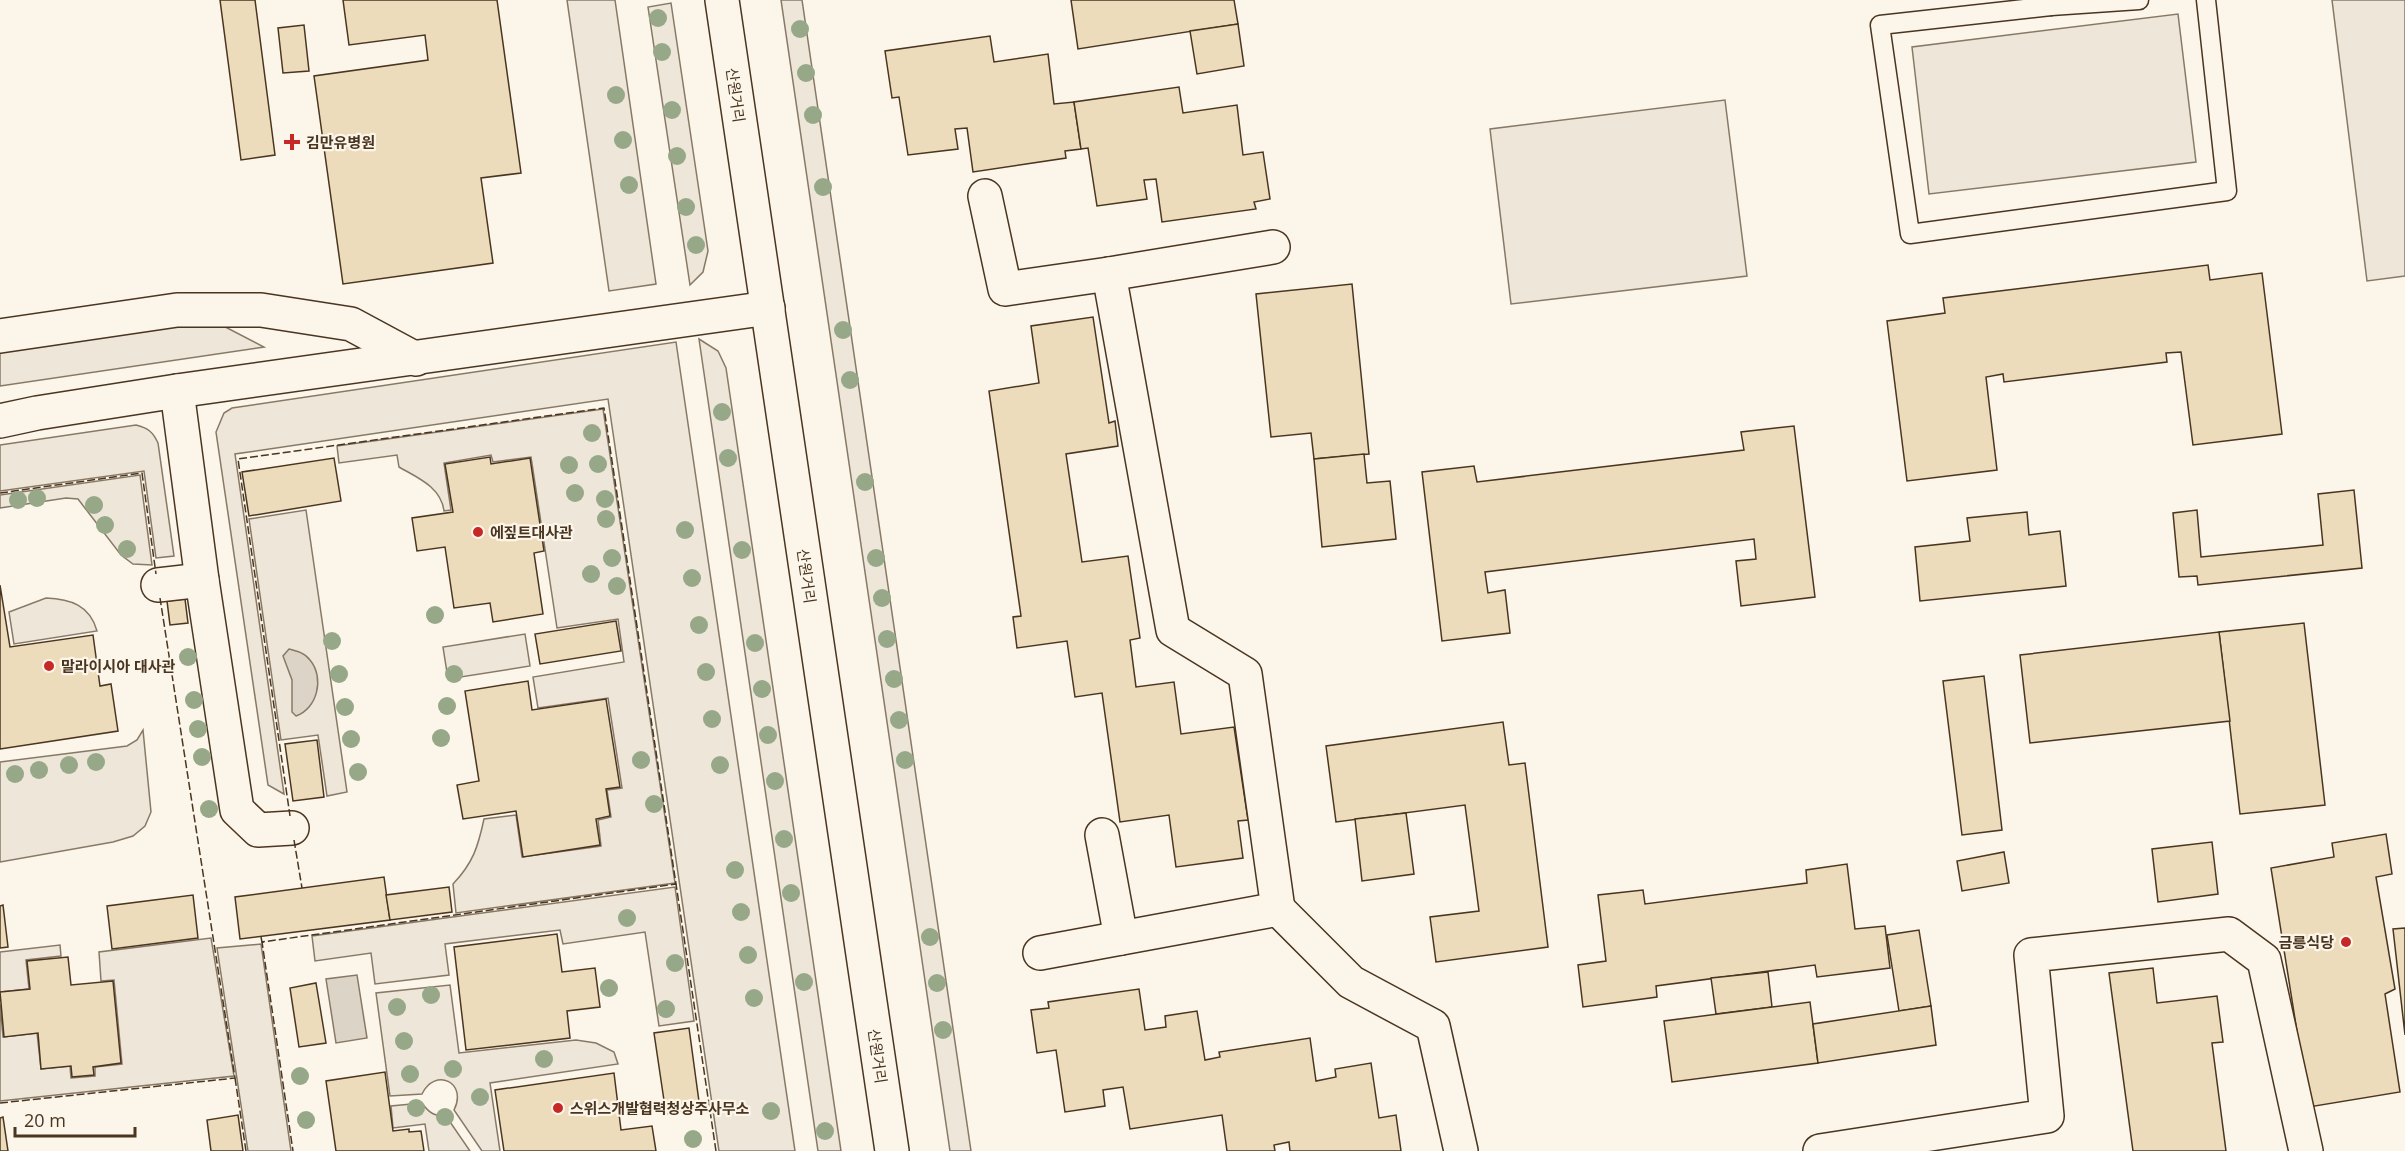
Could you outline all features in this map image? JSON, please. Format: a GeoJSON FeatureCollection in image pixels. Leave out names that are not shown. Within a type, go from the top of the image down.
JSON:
{"type":"FeatureCollection","features":[{"type":"Feature","properties":{"kind":"street","name":"산원거리"},"geometry":{"type":"LineString","coordinates":[[722,0],[892,1151]]}},
{"type":"Feature","properties":{"kind":"street"},"geometry":{"type":"LineString","coordinates":[[986,196],[1005,289],[1273,247]]}},
{"type":"Feature","properties":{"kind":"street"},"geometry":{"type":"LineString","coordinates":[[1109,274],[1173,630],[1245,674],[1278,909],[1351,982],[1433,1026],[1461,1151]]}},
{"type":"Feature","properties":{"kind":"street"},"geometry":{"type":"LineString","coordinates":[[0,421],[177,391],[768,308]]}},
{"type":"Feature","properties":{"kind":"street"},"geometry":{"type":"LineString","coordinates":[[0,336],[177,310],[261,310],[351,324],[416,358]]}},
{"type":"Feature","properties":{"kind":"street"},"geometry":{"type":"LineString","coordinates":[[177,391],[202,580],[237,810],[258,830],[292,828]]}},
{"type":"Feature","properties":{"kind":"street"},"geometry":{"type":"LineString","coordinates":[[158,585],[202,580]]}},
{"type":"Feature","properties":{"kind":"street"},"geometry":{"type":"LineString","coordinates":[[1102,835],[1121,938]]}},
{"type":"Feature","properties":{"kind":"street"},"geometry":{"type":"LineString","coordinates":[[1040,953],[1278,909]]}},
{"type":"Feature","properties":{"kind":"street"},"geometry":{"type":"LineString","coordinates":[[1820,1151],[2047,1116],[2031,955],[2229,934],[2264,960],[2306,1151]]}},
{"type":"Feature","properties":{"kind":"lane"},"geometry":{"type":"LineString","coordinates":[[2139,0],[2051,3],[1880,25],[1910,234],[2227,191],[2206,0]]}},
{"type":"Feature","properties":{"kind":"shaded area"},"geometry":{"type":"Polygon","coordinates":[[[567,0],[615,0],[656,284],[609,291],[567,0]]]}},
{"type":"Feature","properties":{"kind":"shaded area"},"geometry":{"type":"Polygon","coordinates":[[[781,0],[802,0],[971,1151],[950,1151],[781,0]]]}},
{"type":"Feature","properties":{"kind":"shaded area"},"geometry":{"type":"Polygon","coordinates":[[[2332,0],[2405,0],[2405,276],[2367,281],[2332,0]]]}},
{"type":"Feature","properties":{"kind":"shaded area"},"geometry":{"type":"Polygon","coordinates":[[[671,3],[708,251],[703,272],[690,285],[648,7],[671,3]]]}},
{"type":"Feature","properties":{"kind":"shaded area"},"geometry":{"type":"Polygon","coordinates":[[[2178,14],[2196,162],[1929,194],[1912,47],[2178,14]]]}},
{"type":"Feature","properties":{"kind":"shaded area"},"geometry":{"type":"Polygon","coordinates":[[[1725,100],[1747,276],[1511,304],[1490,129],[1725,100]]]}},
{"type":"Feature","properties":{"kind":"shaded area"},"geometry":{"type":"Polygon","coordinates":[[[206,317],[264,347],[0,386],[0,348],[206,317]]]}},
{"type":"Feature","properties":{"kind":"shaded area"},"geometry":{"type":"Polygon","coordinates":[[[699,339],[718,351],[726,368],[841,1151],[818,1151],[699,339]]]}},
{"type":"Feature","properties":{"kind":"shaded area"},"geometry":{"type":"Polygon","coordinates":[[[676,342],[795,1151],[719,1151],[608,399],[235,454],[284,794],[268,785],[216,432],[224,413],[232,408],[676,342]]]}},
{"type":"Feature","properties":{"kind":"shaded area"},"geometry":{"type":"Polygon","coordinates":[[[603,409],[675,883],[456,913],[453,884],[474,854],[484,819],[516,815],[522,857],[601,846],[598,820],[611,817],[607,790],[622,788],[608,698],[538,708],[533,677],[624,662],[618,619],[557,628],[531,457],[493,462],[491,455],[444,463],[451,510],[444,511],[438,496],[428,484],[399,467],[397,455],[339,463],[337,446],[603,409]]]}},
{"type":"Feature","properties":{"kind":"shaded area"},"geometry":{"type":"Polygon","coordinates":[[[136,425],[150,431],[158,443],[174,556],[156,558],[144,471],[0,491],[0,445],[136,425]]]}},
{"type":"Feature","properties":{"kind":"shaded area"},"geometry":{"type":"Polygon","coordinates":[[[140,475],[152,565],[133,564],[121,555],[78,499],[66,498],[0,508],[0,495],[140,475]]]}},
{"type":"Feature","properties":{"kind":"shaded area"},"geometry":{"type":"Polygon","coordinates":[[[306,510],[347,792],[327,796],[318,735],[281,740],[249,519],[306,510]]]}},
{"type":"Feature","properties":{"kind":"shaded area"},"geometry":{"type":"Polygon","coordinates":[[[46,598],[78,605],[89,615],[97,631],[14,644],[9,612],[46,598]]]}},
{"type":"Feature","properties":{"kind":"shaded area"},"geometry":{"type":"Polygon","coordinates":[[[525,634],[530,666],[448,679],[443,647],[525,634]]]}},
{"type":"Feature","properties":{"kind":"shaded area"},"geometry":{"type":"Polygon","coordinates":[[[289,649],[308,658],[315,667],[318,684],[314,700],[309,707],[296,716],[292,712],[292,680],[283,656],[289,649]]]}},
{"type":"Feature","properties":{"kind":"shaded area"},"geometry":{"type":"Polygon","coordinates":[[[143,730],[151,812],[145,826],[133,836],[113,842],[0,862],[0,762],[127,746],[137,740],[143,730]]]}},
{"type":"Feature","properties":{"kind":"shaded area"},"geometry":{"type":"Polygon","coordinates":[[[675,887],[694,1021],[659,1026],[645,932],[563,944],[560,930],[445,944],[449,975],[375,984],[371,953],[315,961],[312,936],[675,887]]]}},
{"type":"Feature","properties":{"kind":"shaded area"},"geometry":{"type":"Polygon","coordinates":[[[211,938],[234,1076],[0,1101],[0,1004],[3,1037],[37,1033],[41,1069],[70,1066],[71,1078],[95,1076],[95,1067],[122,1064],[114,980],[101,981],[99,952],[211,938]]]}},
{"type":"Feature","properties":{"kind":"shaded area"},"geometry":{"type":"Polygon","coordinates":[[[261,944],[291,1151],[248,1151],[217,948],[261,944]]]}},
{"type":"Feature","properties":{"kind":"shaded area"},"geometry":{"type":"Polygon","coordinates":[[[60,945],[61,956],[26,960],[29,989],[0,992],[0,952],[60,945]]]}},
{"type":"Feature","properties":{"kind":"shaded area"},"geometry":{"type":"Polygon","coordinates":[[[357,975],[367,1038],[336,1043],[326,979],[357,975]]]}},
{"type":"Feature","properties":{"kind":"shaded area"},"geometry":{"type":"Polygon","coordinates":[[[450,985],[459,1053],[576,1040],[596,1043],[614,1052],[618,1064],[490,1083],[500,1151],[482,1151],[454,1110],[457,1092],[448,1081],[434,1081],[422,1094],[390,1096],[376,993],[450,985]]]}},
{"type":"Feature","properties":{"kind":"shaded area"},"geometry":{"type":"Polygon","coordinates":[[[422,1103],[432,1113],[446,1116],[470,1151],[429,1151],[425,1124],[393,1128],[391,1106],[422,1103]]]}},
{"type":"Feature","properties":{"kind":"building"},"geometry":{"type":"Polygon","coordinates":[[[220,0],[255,0],[275,155],[241,160],[220,0]]]}},
{"type":"Feature","properties":{"kind":"building"},"geometry":{"type":"Polygon","coordinates":[[[343,0],[497,0],[521,173],[481,178],[493,263],[343,284],[314,76],[428,60],[425,35],[349,45],[343,0]]]}},
{"type":"Feature","properties":{"kind":"building"},"geometry":{"type":"Polygon","coordinates":[[[1071,0],[1234,0],[1238,24],[1078,49],[1071,0]]]}},
{"type":"Feature","properties":{"kind":"building"},"geometry":{"type":"Polygon","coordinates":[[[1238,24],[1244,66],[1197,74],[1190,31],[1238,24]]]}},
{"type":"Feature","properties":{"kind":"building"},"geometry":{"type":"Polygon","coordinates":[[[304,25],[309,71],[283,73],[278,28],[304,25]]]}},
{"type":"Feature","properties":{"kind":"building"},"geometry":{"type":"Polygon","coordinates":[[[990,36],[994,62],[1048,54],[1054,104],[1074,102],[1081,149],[1065,151],[1066,158],[973,172],[967,128],[955,129],[958,149],[908,155],[899,97],[892,98],[885,51],[990,36]]]}},
{"type":"Feature","properties":{"kind":"building"},"geometry":{"type":"Polygon","coordinates":[[[1179,87],[1183,113],[1237,105],[1243,155],[1263,152],[1270,199],[1254,202],[1256,209],[1162,222],[1156,179],[1144,180],[1147,199],[1097,206],[1088,148],[1081,149],[1074,102],[1179,87]]]}},
{"type":"Feature","properties":{"kind":"building"},"geometry":{"type":"Polygon","coordinates":[[[2208,265],[2210,280],[2262,273],[2282,434],[2193,445],[2181,352],[2166,353],[2167,362],[2004,382],[2003,374],[1986,377],[1997,470],[1907,481],[1887,321],[1945,313],[1943,298],[2208,265]]]}},
{"type":"Feature","properties":{"kind":"building"},"geometry":{"type":"Polygon","coordinates":[[[1352,284],[1369,454],[1314,459],[1311,433],[1271,437],[1256,294],[1352,284]]]}},
{"type":"Feature","properties":{"kind":"building"},"geometry":{"type":"Polygon","coordinates":[[[1093,317],[1109,423],[1115,421],[1118,446],[1066,454],[1082,562],[1128,556],[1140,638],[1130,640],[1136,687],[1174,682],[1181,734],[1234,727],[1248,820],[1238,821],[1243,858],[1176,867],[1169,815],[1120,822],[1102,693],[1075,697],[1067,641],[1017,648],[1013,617],[1021,616],[989,391],[1039,383],[1031,326],[1093,317]]]}},
{"type":"Feature","properties":{"kind":"building"},"geometry":{"type":"Polygon","coordinates":[[[1794,426],[1815,597],[1741,606],[1736,561],[1756,559],[1754,539],[1485,572],[1488,593],[1505,590],[1510,633],[1442,641],[1422,472],[1474,466],[1477,482],[1744,450],[1741,432],[1794,426]]]}},
{"type":"Feature","properties":{"kind":"building"},"geometry":{"type":"Polygon","coordinates":[[[1364,454],[1367,483],[1390,481],[1396,539],[1322,547],[1314,459],[1364,454]]]}},
{"type":"Feature","properties":{"kind":"building","name":"에짚트대사관"},"geometry":{"type":"Polygon","coordinates":[[[490,457],[491,464],[530,458],[544,551],[534,553],[543,614],[493,622],[490,603],[454,608],[445,547],[417,551],[412,518],[453,512],[445,464],[490,457]]]}},
{"type":"Feature","properties":{"kind":"building"},"geometry":{"type":"Polygon","coordinates":[[[334,458],[341,501],[249,516],[242,472],[334,458]]]}},
{"type":"Feature","properties":{"kind":"building"},"geometry":{"type":"Polygon","coordinates":[[[2354,490],[2362,568],[2198,585],[2197,576],[2179,577],[2173,513],[2197,510],[2201,557],[2323,545],[2318,494],[2354,490]]]}},
{"type":"Feature","properties":{"kind":"building"},"geometry":{"type":"Polygon","coordinates":[[[2027,512],[2029,535],[2060,531],[2066,586],[1920,601],[1915,547],[1970,541],[1967,518],[2027,512]]]}},
{"type":"Feature","properties":{"kind":"building","name":"말라이시아 대사관"},"geometry":{"type":"Polygon","coordinates":[[[0,585],[10,647],[93,635],[100,686],[111,684],[118,731],[0,749],[0,585]]]}},
{"type":"Feature","properties":{"kind":"building"},"geometry":{"type":"Polygon","coordinates":[[[185,599],[188,623],[170,625],[167,601],[185,599]]]}},
{"type":"Feature","properties":{"kind":"building"},"geometry":{"type":"Polygon","coordinates":[[[616,621],[621,651],[540,664],[535,634],[616,621]]]}},
{"type":"Feature","properties":{"kind":"building"},"geometry":{"type":"Polygon","coordinates":[[[2304,623],[2325,805],[2240,814],[2219,632],[2304,623]]]}},
{"type":"Feature","properties":{"kind":"building"},"geometry":{"type":"Polygon","coordinates":[[[2219,632],[2230,721],[2030,743],[2020,655],[2219,632]]]}},
{"type":"Feature","properties":{"kind":"building"},"geometry":{"type":"Polygon","coordinates":[[[1984,676],[2002,830],[1962,835],[1943,681],[1984,676]]]}},
{"type":"Feature","properties":{"kind":"building"},"geometry":{"type":"Polygon","coordinates":[[[528,681],[532,710],[606,699],[620,787],[606,789],[610,816],[596,819],[600,845],[523,857],[516,811],[463,819],[457,785],[479,781],[465,691],[528,681]]]}},
{"type":"Feature","properties":{"kind":"building"},"geometry":{"type":"Polygon","coordinates":[[[1503,722],[1509,765],[1525,763],[1548,947],[1436,962],[1430,917],[1479,911],[1465,805],[1336,822],[1326,746],[1503,722]]]}},
{"type":"Feature","properties":{"kind":"building"},"geometry":{"type":"Polygon","coordinates":[[[317,740],[324,797],[293,801],[285,744],[317,740]]]}},
{"type":"Feature","properties":{"kind":"building"},"geometry":{"type":"Polygon","coordinates":[[[1406,813],[1414,874],[1362,881],[1355,819],[1406,813]]]}},
{"type":"Feature","properties":{"kind":"building"},"geometry":{"type":"Polygon","coordinates":[[[2386,834],[2392,874],[2376,877],[2395,989],[2385,994],[2400,1092],[2309,1107],[2271,868],[2334,857],[2332,843],[2386,834]]]}},
{"type":"Feature","properties":{"kind":"building"},"geometry":{"type":"Polygon","coordinates":[[[2212,842],[2218,894],[2158,902],[2152,849],[2212,842]]]}},
{"type":"Feature","properties":{"kind":"building"},"geometry":{"type":"Polygon","coordinates":[[[2004,852],[2009,883],[1962,891],[1957,861],[2004,852]]]}},
{"type":"Feature","properties":{"kind":"building"},"geometry":{"type":"Polygon","coordinates":[[[1847,864],[1855,929],[1885,926],[1890,968],[1817,977],[1815,965],[1656,986],[1657,997],[1583,1007],[1578,965],[1606,961],[1598,895],[1643,890],[1645,904],[1807,883],[1806,870],[1847,864]]]}},
{"type":"Feature","properties":{"kind":"building"},"geometry":{"type":"Polygon","coordinates":[[[384,877],[390,920],[240,939],[235,897],[384,877]]]}},
{"type":"Feature","properties":{"kind":"building"},"geometry":{"type":"Polygon","coordinates":[[[449,887],[452,912],[390,920],[386,895],[449,887]]]}},
{"type":"Feature","properties":{"kind":"building"},"geometry":{"type":"Polygon","coordinates":[[[193,895],[198,938],[112,949],[107,906],[193,895]]]}},
{"type":"Feature","properties":{"kind":"building"},"geometry":{"type":"Polygon","coordinates":[[[3,905],[8,947],[0,948],[0,906],[3,905]]]}},
{"type":"Feature","properties":{"kind":"building"},"geometry":{"type":"Polygon","coordinates":[[[2405,928],[2405,1035],[2393,929],[2405,928]]]}},
{"type":"Feature","properties":{"kind":"building"},"geometry":{"type":"Polygon","coordinates":[[[1919,930],[1931,1006],[1899,1011],[1887,935],[1919,930]]]}},
{"type":"Feature","properties":{"kind":"building"},"geometry":{"type":"Polygon","coordinates":[[[557,934],[562,972],[595,968],[600,1007],[567,1011],[570,1038],[466,1050],[454,947],[557,934]]]}},
{"type":"Feature","properties":{"kind":"building"},"geometry":{"type":"Polygon","coordinates":[[[68,957],[71,985],[113,981],[121,1063],[93,1067],[94,1075],[72,1077],[71,1066],[41,1069],[38,1033],[4,1037],[0,992],[30,989],[27,961],[68,957]]]}},
{"type":"Feature","properties":{"kind":"building"},"geometry":{"type":"Polygon","coordinates":[[[2153,968],[2157,1003],[2217,996],[2223,1042],[2212,1043],[2226,1151],[2133,1151],[2109,973],[2153,968]]]}},
{"type":"Feature","properties":{"kind":"building"},"geometry":{"type":"Polygon","coordinates":[[[1768,972],[1772,1007],[1716,1014],[1711,978],[1768,972]]]}},
{"type":"Feature","properties":{"kind":"building"},"geometry":{"type":"Polygon","coordinates":[[[316,983],[326,1043],[299,1047],[290,988],[316,983]]]}},
{"type":"Feature","properties":{"kind":"building"},"geometry":{"type":"Polygon","coordinates":[[[1139,989],[1145,1030],[1166,1027],[1165,1016],[1197,1011],[1205,1060],[1220,1057],[1219,1052],[1310,1038],[1316,1081],[1336,1077],[1335,1069],[1371,1063],[1379,1118],[1396,1115],[1401,1151],[1290,1151],[1289,1142],[1274,1145],[1275,1151],[1227,1151],[1222,1115],[1130,1129],[1123,1087],[1103,1090],[1105,1106],[1065,1112],[1056,1050],[1037,1053],[1031,1010],[1049,1008],[1048,1002],[1139,989]]]}},
{"type":"Feature","properties":{"kind":"building"},"geometry":{"type":"Polygon","coordinates":[[[1810,1002],[1818,1063],[1672,1082],[1664,1021],[1810,1002]]]}},
{"type":"Feature","properties":{"kind":"building"},"geometry":{"type":"Polygon","coordinates":[[[1931,1006],[1936,1045],[1818,1063],[1813,1024],[1931,1006]]]}},
{"type":"Feature","properties":{"kind":"building"},"geometry":{"type":"Polygon","coordinates":[[[689,1028],[700,1109],[666,1114],[654,1033],[689,1028]]]}},
{"type":"Feature","properties":{"kind":"building"},"geometry":{"type":"Polygon","coordinates":[[[385,1072],[393,1131],[409,1129],[409,1132],[421,1131],[424,1151],[336,1151],[326,1081],[385,1072]]]}},
{"type":"Feature","properties":{"kind":"building","name":"스위스개발협력청상주사무소"},"geometry":{"type":"Polygon","coordinates":[[[614,1073],[621,1130],[652,1126],[656,1151],[504,1151],[495,1090],[614,1073]]]}},
{"type":"Feature","properties":{"kind":"building"},"geometry":{"type":"Polygon","coordinates":[[[238,1115],[243,1151],[211,1151],[207,1120],[238,1115]]]}},
{"type":"Feature","properties":{"kind":"building"},"geometry":{"type":"Polygon","coordinates":[[[3,1117],[8,1151],[0,1151],[0,1118],[3,1117]]]}},
{"type":"Feature","properties":{"kind":"fence"},"geometry":{"type":"LineString","coordinates":[[261,937],[262,942],[676,884],[604,408],[238,459],[290,816]]}},
{"type":"Feature","properties":{"kind":"fence"},"geometry":{"type":"LineString","coordinates":[[0,493],[142,473],[156,574]]}},
{"type":"Feature","properties":{"kind":"fence"},"geometry":{"type":"LineString","coordinates":[[0,1103],[235,1078],[160,598]]}},
{"type":"Feature","properties":{"kind":"fence"},"geometry":{"type":"LineString","coordinates":[[294,840],[302,888]]}},
{"type":"Feature","properties":{"kind":"fence"},"geometry":{"type":"LineString","coordinates":[[674,884],[676,884],[716,1151]]}},
{"type":"Feature","properties":{"kind":"fence"},"geometry":{"type":"LineString","coordinates":[[264,942],[262,942],[293,1151]]}},
{"type":"Feature","properties":{"kind":"fence"},"geometry":{"type":"LineString","coordinates":[[235,1078],[246,1151]]}},
{"type":"Feature","properties":{"kind":"place","name":"김만유병원"},"geometry":{"type":"Point","coordinates":[292,142]}},
{"type":"Feature","properties":{"kind":"place","name":"에짚트대사관"},"geometry":{"type":"Point","coordinates":[478,532]}},
{"type":"Feature","properties":{"kind":"place","name":"말라이시아 대사관"},"geometry":{"type":"Point","coordinates":[49,666]}},
{"type":"Feature","properties":{"kind":"place","name":"금릉식당"},"geometry":{"type":"Point","coordinates":[2346,942]}},
{"type":"Feature","properties":{"kind":"place","name":"스위스개발협력청상주사무소"},"geometry":{"type":"Point","coordinates":[558,1108]}}]}
